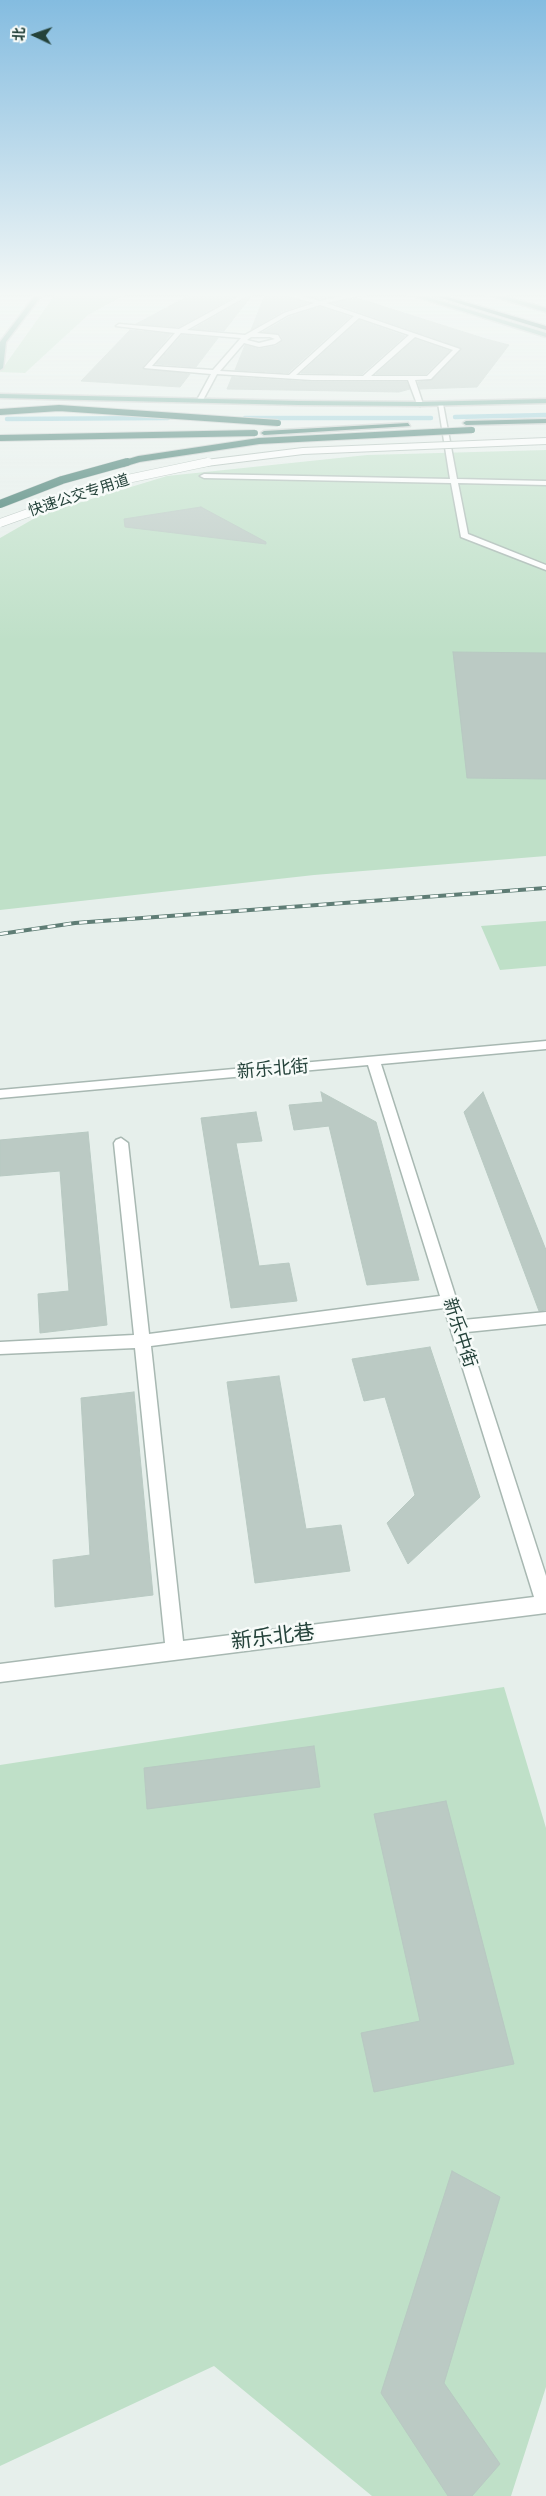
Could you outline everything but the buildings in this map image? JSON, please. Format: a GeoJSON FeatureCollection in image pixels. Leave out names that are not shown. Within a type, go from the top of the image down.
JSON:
{"type":"FeatureCollection","features":[{"type":"Feature","properties":{"kind":"highway"},"geometry":{"type":"LineString","coordinates":[[0,412],[52,408]]}},
{"type":"Feature","properties":{"kind":"highway"},"geometry":{"type":"LineString","coordinates":[[65,408],[226,421],[408,425]]}},
{"type":"Feature","properties":{"kind":"highway"},"geometry":{"type":"LineString","coordinates":[[264,433],[546,420]]}},
{"type":"Feature","properties":{"kind":"highway"},"geometry":{"type":"LineString","coordinates":[[0,504],[62,480],[139,460],[260,441],[366,434],[546,428]]}},
{"type":"Feature","properties":{"kind":"highway"},"geometry":{"type":"LineString","coordinates":[[0,438],[264,433],[366,434]]}},
{"type":"Feature","properties":{"kind":"street"},"geometry":{"type":"LineString","coordinates":[[441,408],[456,482],[464,535],[546,568]]}},
{"type":"Feature","properties":{"kind":"street","name":"快速公交专用道"},"geometry":{"type":"LineString","coordinates":[[0,523],[118,481],[194,464],[303,450],[546,441]]}},
{"type":"Feature","properties":{"kind":"street"},"geometry":{"type":"LineString","coordinates":[[204,476],[546,483]]}},
{"type":"Feature","properties":{"kind":"street","name":"新乐北街"},"geometry":{"type":"LineString","coordinates":[[0,1094],[546,1045]]}},
{"type":"Feature","properties":{"kind":"street","name":"新乐中街"},"geometry":{"type":"LineString","coordinates":[[373,1060],[546,1604]]}},
{"type":"Feature","properties":{"kind":"street"},"geometry":{"type":"LineString","coordinates":[[121,1143],[175,1650]]}},
{"type":"Feature","properties":{"kind":"street"},"geometry":{"type":"LineString","coordinates":[[0,1348],[142,1341],[449,1301]]}},
{"type":"Feature","properties":{"kind":"street"},"geometry":{"type":"LineString","coordinates":[[458,1327],[546,1318]]}},
{"type":"Feature","properties":{"kind":"street","name":"新乐北巷"},"geometry":{"type":"LineString","coordinates":[[0,1672],[546,1604]]}},
{"type":"Feature","properties":{"kind":"green space"},"geometry":{"type":"Polygon","coordinates":[[[546,450],[546,856],[314,875],[0,910],[0,538],[42,514],[167,476],[367,455],[546,450]]]}},
{"type":"Feature","properties":{"kind":"green space"},"geometry":{"type":"Polygon","coordinates":[[[546,921],[546,966],[500,970],[481,926],[546,921]]]}},
{"type":"Feature","properties":{"kind":"green space"},"geometry":{"type":"Polygon","coordinates":[[[504,1687],[546,1828],[546,2387],[511,2496],[372,2496],[214,2366],[0,2466],[0,1765],[504,1687]]]}},
{"type":"Feature","properties":{"kind":"waterway"},"geometry":{"type":"LineString","coordinates":[[455,417],[546,415]]}},
{"type":"Feature","properties":{"kind":"waterway"},"geometry":{"type":"LineString","coordinates":[[7,419],[168,418]]}},
{"type":"Feature","properties":{"kind":"waterway"},"geometry":{"type":"LineString","coordinates":[[245,418],[431,418]]}},
{"type":"Feature","properties":{"kind":"railway"},"geometry":{"type":"LineString","coordinates":[[0,934],[75,923],[546,888]]}}]}
